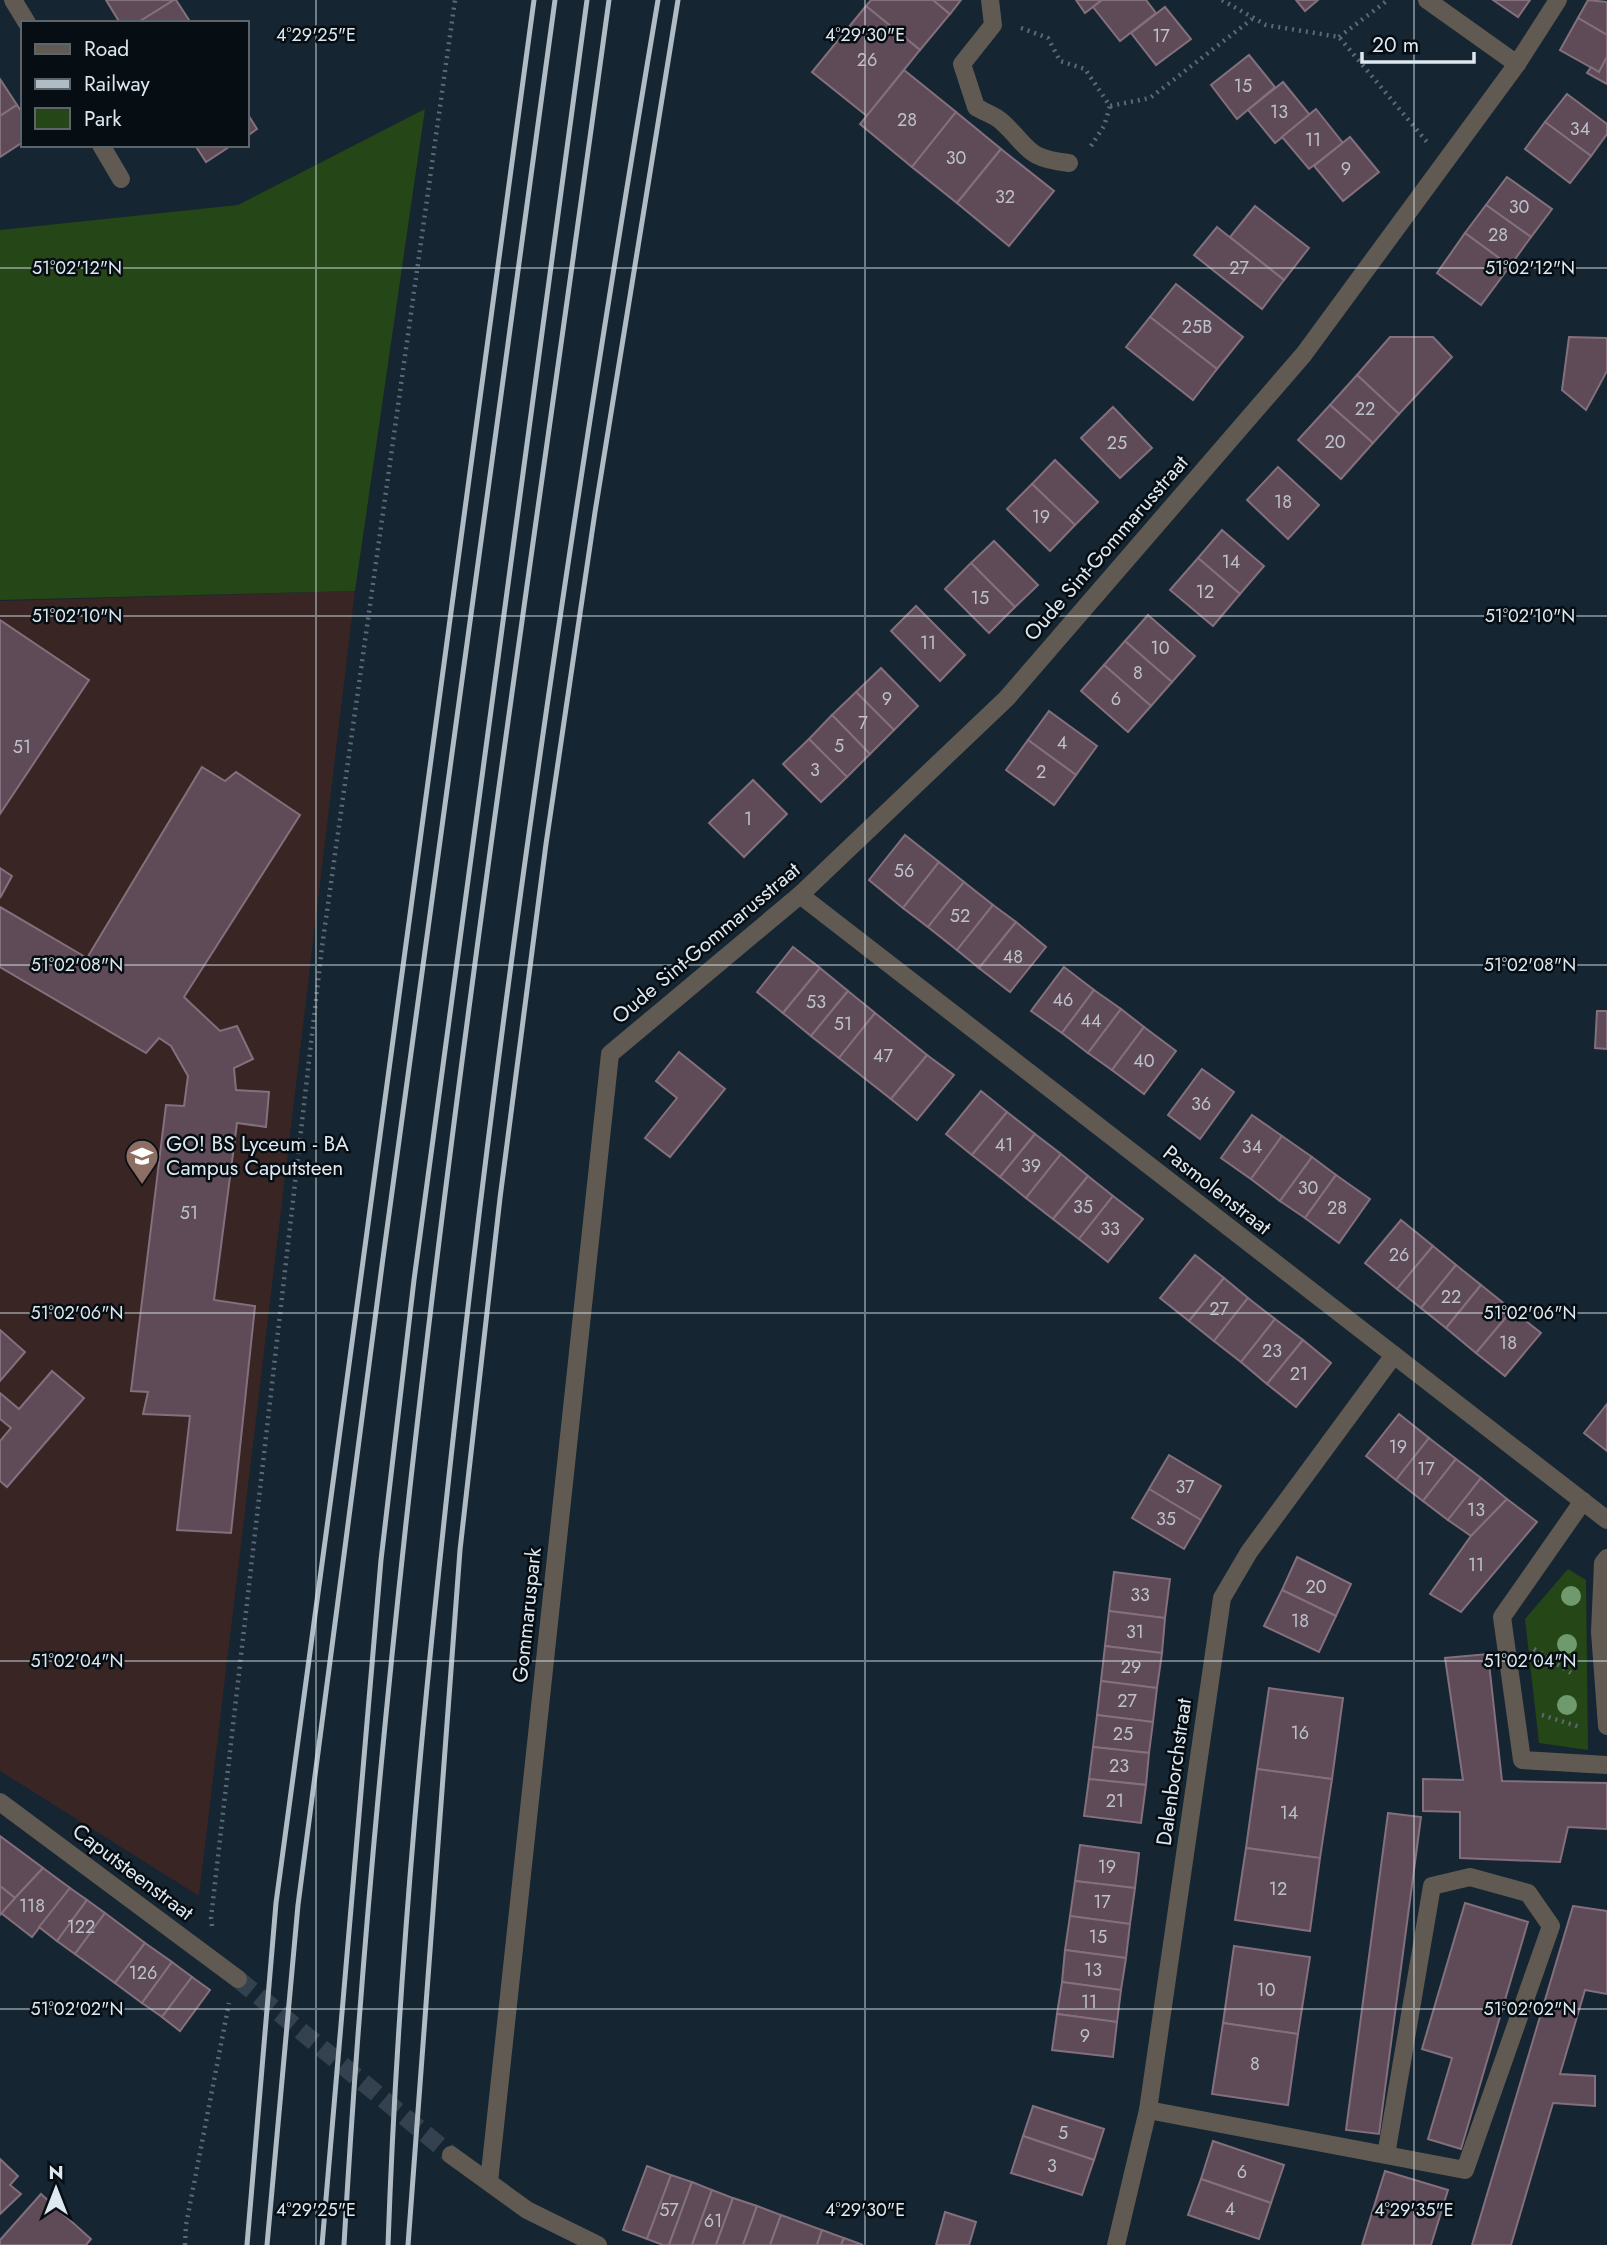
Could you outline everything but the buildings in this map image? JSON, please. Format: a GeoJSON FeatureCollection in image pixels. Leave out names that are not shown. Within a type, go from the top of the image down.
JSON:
{"type":"FeatureCollection","features":[{"type":"Feature","properties":{"kind":"street"},"geometry":{"type":"LineString","coordinates":[[13,0],[26,21]]}},
{"type":"Feature","properties":{"kind":"street"},"geometry":{"type":"LineString","coordinates":[[990,0],[993,25],[962,64],[976,107],[999,120],[1025,150],[1047,161],[1069,163]]}},
{"type":"Feature","properties":{"kind":"street"},"geometry":{"type":"LineString","coordinates":[[1427,0],[1517,64]]}},
{"type":"Feature","properties":{"kind":"street","name":"Oude Sint-Gommarusstraat"},"geometry":{"type":"LineString","coordinates":[[610,1054],[800,895],[1007,698],[1304,354],[1517,64],[1558,0]]}},
{"type":"Feature","properties":{"kind":"street"},"geometry":{"type":"LineString","coordinates":[[102,147],[121,179]]}},
{"type":"Feature","properties":{"kind":"street","name":"Pasmolenstraat"},"geometry":{"type":"LineString","coordinates":[[800,895],[1607,1520]]}},
{"type":"Feature","properties":{"kind":"street","name":"Gommaruspark"},"geometry":{"type":"LineString","coordinates":[[489,2182],[610,1054]]}},
{"type":"Feature","properties":{"kind":"street","name":"Dalenborchstraat"},"geometry":{"type":"LineString","coordinates":[[1116,2245],[1148,2109],[1222,1598],[1249,1552],[1394,1355]]}},
{"type":"Feature","properties":{"kind":"street"},"geometry":{"type":"LineString","coordinates":[[1583,1502],[1502,1617],[1522,1760],[1607,1765]]}},
{"type":"Feature","properties":{"kind":"street"},"geometry":{"type":"LineString","coordinates":[[1600,1728],[1605,1694],[1600,1632],[1603,1563],[1607,1558]]}},
{"type":"Feature","properties":{"kind":"street","name":"Caputsteenstraat"},"geometry":{"type":"LineString","coordinates":[[1,1804],[220,1963],[238,1979]]}},
{"type":"Feature","properties":{"kind":"street"},"geometry":{"type":"LineString","coordinates":[[1148,2109],[1386,2155],[1465,2170],[1551,1926],[1528,1893],[1470,1877],[1432,1886],[1386,2155]]}},
{"type":"Feature","properties":{"kind":"street"},"geometry":{"type":"LineString","coordinates":[[451,2155],[527,2210],[598,2245]]}},
{"type":"Feature","properties":{"kind":"path"},"geometry":{"type":"LineString","coordinates":[[186,2245],[186,2225],[230,2006],[211,1918],[322,947],[455,0]]}},
{"type":"Feature","properties":{"kind":"path"},"geometry":{"type":"LineString","coordinates":[[1222,0],[1266,25],[1339,37],[1444,164]]}},
{"type":"Feature","properties":{"kind":"path"},"geometry":{"type":"LineString","coordinates":[[1339,37],[1388,0]]}},
{"type":"Feature","properties":{"kind":"path"},"geometry":{"type":"LineString","coordinates":[[1110,106],[1150,98],[1252,19]]}},
{"type":"Feature","properties":{"kind":"path"},"geometry":{"type":"LineString","coordinates":[[993,25],[1007,23],[1048,38],[1060,61],[1085,69],[1110,106]]}},
{"type":"Feature","properties":{"kind":"path"},"geometry":{"type":"LineString","coordinates":[[1069,163],[1097,139],[1110,106]]}},
{"type":"Feature","properties":{"kind":"path"},"geometry":{"type":"LineString","coordinates":[[1504,1630],[1605,1694]]}},
{"type":"Feature","properties":{"kind":"path"},"geometry":{"type":"LineString","coordinates":[[1514,1706],[1600,1728]]}},
{"type":"Feature","properties":{"kind":"shaded area","name":"GO! BS Lyceum - BA Campus Caputsteen"},"geometry":{"type":"Polygon","coordinates":[[[355,591],[199,1896],[0,1771],[0,601],[355,591]]]}},
{"type":"Feature","properties":{"kind":"green space"},"geometry":{"type":"Polygon","coordinates":[[[425,109],[355,591],[0,600],[0,230],[238,205],[425,109]]]}},
{"type":"Feature","properties":{"kind":"green space"},"geometry":{"type":"Polygon","coordinates":[[[1568,1569],[1586,1580],[1588,1750],[1539,1743],[1525,1619],[1568,1569]]]}},
{"type":"Feature","properties":{"kind":"tunnel"},"geometry":{"type":"LineString","coordinates":[[238,1979],[451,2155]]}},
{"type":"Feature","properties":{"kind":"railway"},"geometry":{"type":"LineString","coordinates":[[247,2245],[276,1903],[534,0]]}},
{"type":"Feature","properties":{"kind":"railway"},"geometry":{"type":"LineString","coordinates":[[267,2245],[298,1905],[383,1258],[555,0]]}},
{"type":"Feature","properties":{"kind":"railway"},"geometry":{"type":"LineString","coordinates":[[322,2245],[381,1560],[414,1280],[587,0]]}},
{"type":"Feature","properties":{"kind":"railway"},"geometry":{"type":"LineString","coordinates":[[344,2245],[364,1963],[389,1682],[420,1401],[454,1120],[609,0]]}},
{"type":"Feature","properties":{"kind":"railway"},"geometry":{"type":"LineString","coordinates":[[388,2245],[406,1926],[424,1713],[478,1220],[548,696],[658,0]]}},
{"type":"Feature","properties":{"kind":"railway"},"geometry":{"type":"LineString","coordinates":[[408,2245],[460,1550],[500,1198],[546,844],[595,512],[678,0]]}},
{"type":"Feature","properties":{"kind":"place","name":"GO! BS Lyceum - BA Campus Caputsteen"},"geometry":{"type":"Point","coordinates":[142,1186]}}]}
